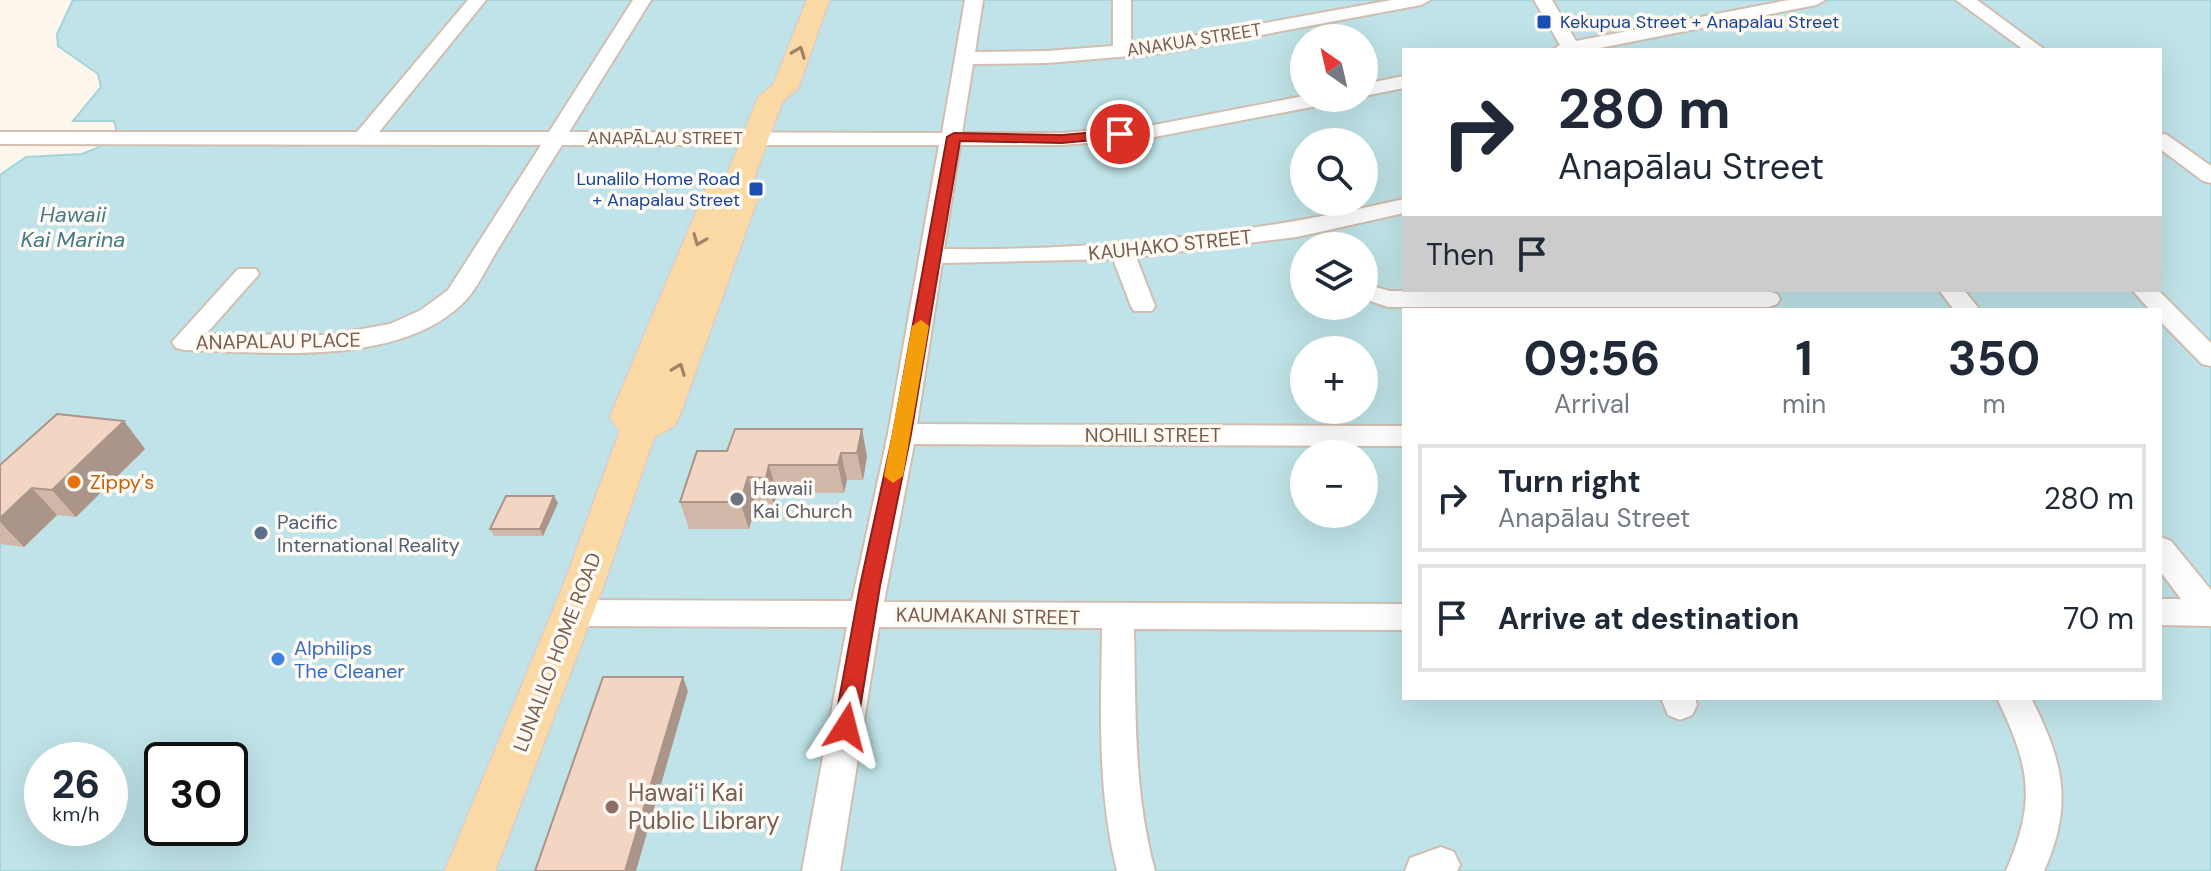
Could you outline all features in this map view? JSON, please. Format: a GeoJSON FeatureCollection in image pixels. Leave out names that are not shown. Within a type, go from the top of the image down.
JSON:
{"type":"FeatureCollection","features":[{"type":"Feature","properties":{"kind":"main road","name":"LUNALILO HOME ROAD"},"geometry":{"type":"LineString","coordinates":[[771,98],[761,88],[797,0]]}},
{"type":"Feature","properties":{"kind":"main road","name":"LUNALILO HOME ROAD"},"geometry":{"type":"LineString","coordinates":[[470,871],[573,613],[638,430],[661,417],[747,189],[740,178],[771,98],[785,88],[818,0]]}},
{"type":"Feature","properties":{"kind":"street"},"geometry":{"type":"LineString","coordinates":[[364,137],[477,0]]}},
{"type":"Feature","properties":{"kind":"street"},"geometry":{"type":"LineString","coordinates":[[557,138],[642,0]]}},
{"type":"Feature","properties":{"kind":"street"},"geometry":{"type":"LineString","coordinates":[[821,871],[865,614],[902,434],[954,137],[974,0]]}},
{"type":"Feature","properties":{"kind":"street"},"geometry":{"type":"LineString","coordinates":[[1122,0],[1122,52]]}},
{"type":"Feature","properties":{"kind":"street","name":"ANAKUA STREET"},"geometry":{"type":"LineString","coordinates":[[964,58],[1047,57],[1165,47],[1421,0]]}},
{"type":"Feature","properties":{"kind":"street"},"geometry":{"type":"LineString","coordinates":[[1543,0],[1566,48]]}},
{"type":"Feature","properties":{"kind":"street"},"geometry":{"type":"LineString","coordinates":[[1571,48],[1816,0]]}},
{"type":"Feature","properties":{"kind":"street"},"geometry":{"type":"LineString","coordinates":[[1965,0],[2033,48]]}},
{"type":"Feature","properties":{"kind":"street"},"geometry":{"type":"LineString","coordinates":[[1378,87],[1402,82]]}},
{"type":"Feature","properties":{"kind":"street","name":"ANAPĀLAU STREET"},"geometry":{"type":"LineString","coordinates":[[0,138],[1062,139],[1149,132],[1290,105]]}},
{"type":"Feature","properties":{"kind":"street","name":"ANAPALAU PLACE"},"geometry":{"type":"LineString","coordinates":[[247,274],[185,342],[351,342],[378,337],[412,325],[441,309],[457,295],[557,138]]}},
{"type":"Feature","properties":{"kind":"street"},"geometry":{"type":"LineString","coordinates":[[2162,140],[2211,176]]}},
{"type":"Feature","properties":{"kind":"street","name":"KAUHAKO STREET"},"geometry":{"type":"LineString","coordinates":[[1321,232],[1402,207]]}},
{"type":"Feature","properties":{"kind":"street","name":"KAUHAKO STREET"},"geometry":{"type":"LineString","coordinates":[[932,256],[1029,257],[1290,239]]}},
{"type":"Feature","properties":{"kind":"street"},"geometry":{"type":"LineString","coordinates":[[1122,252],[1143,306]]}},
{"type":"Feature","properties":{"kind":"street"},"geometry":{"type":"LineString","coordinates":[[1953,292],[1965,308]]}},
{"type":"Feature","properties":{"kind":"street"},"geometry":{"type":"LineString","coordinates":[[2146,292],[2162,308]]}},
{"type":"Feature","properties":{"kind":"street"},"geometry":{"type":"LineString","coordinates":[[1378,296],[1388,299],[1769,300]]}},
{"type":"Feature","properties":{"kind":"street"},"geometry":{"type":"LineString","coordinates":[[2162,308],[2211,358]]}},
{"type":"Feature","properties":{"kind":"street","name":"NOHILI STREET"},"geometry":{"type":"LineString","coordinates":[[902,434],[1402,436]]}},
{"type":"Feature","properties":{"kind":"street"},"geometry":{"type":"LineString","coordinates":[[2162,551],[2211,612]]}},
{"type":"Feature","properties":{"kind":"street"},"geometry":{"type":"LineString","coordinates":[[2162,612],[2211,612]]}},
{"type":"Feature","properties":{"kind":"street","name":"KAUMAKANI STREET"},"geometry":{"type":"LineString","coordinates":[[573,613],[1402,617]]}},
{"type":"Feature","properties":{"kind":"street"},"geometry":{"type":"LineString","coordinates":[[1118,617],[1117,770],[1123,820],[1136,871]]}},
{"type":"Feature","properties":{"kind":"street"},"geometry":{"type":"LineString","coordinates":[[2015,700],[2041,757],[2047,789],[2046,820],[2037,849],[2025,871]]}},
{"type":"Feature","properties":{"kind":"water","name":"Hawaii Kai Marina"},"geometry":{"type":"Polygon","coordinates":[[[73,0],[2211,0],[2211,871],[0,871],[0,175],[26,157],[82,154],[97,148],[117,132],[114,121],[73,121],[101,87],[98,74],[58,46],[57,34],[73,0]]]}},
{"type":"Feature","properties":{"kind":"building"},"geometry":{"type":"Polygon","coordinates":[[[57,414],[124,421],[52,490],[32,488],[0,518],[0,465],[57,414]]]}},
{"type":"Feature","properties":{"kind":"building"},"geometry":{"type":"Polygon","coordinates":[[[735,429],[862,429],[857,453],[841,453],[838,465],[769,465],[766,478],[748,477],[740,502],[680,502],[697,451],[727,451],[735,429]]]}},
{"type":"Feature","properties":{"kind":"building"},"geometry":{"type":"Polygon","coordinates":[[[506,496],[554,496],[540,529],[490,529],[506,496]]]}},
{"type":"Feature","properties":{"kind":"building","name":"Hawaiʻi Kai Public Library"},"geometry":{"type":"Polygon","coordinates":[[[603,677],[683,677],[625,871],[535,871],[603,677]]]}},
{"type":"Feature","properties":{"kind":"slow traffic"},"geometry":{"type":"LineString","coordinates":[[893,476],[921,326]]}},
{"type":"Feature","properties":{"kind":"place","name":"Kekupua Street + Anapalau Street"},"geometry":{"type":"Point","coordinates":[1544,22]}},
{"type":"Feature","properties":{"kind":"place","name":"Lunalilo Home Road + Anapalau Street"},"geometry":{"type":"Point","coordinates":[756,189]}},
{"type":"Feature","properties":{"kind":"place","name":"Zippy's"},"geometry":{"type":"Point","coordinates":[74,482]}},
{"type":"Feature","properties":{"kind":"place","name":"Hawaii Kai Church"},"geometry":{"type":"Point","coordinates":[737,499]}},
{"type":"Feature","properties":{"kind":"place","name":"Pacific International Reality"},"geometry":{"type":"Point","coordinates":[261,533]}},
{"type":"Feature","properties":{"kind":"place","name":"Alphilips The Cleaner"},"geometry":{"type":"Point","coordinates":[278,659]}},
{"type":"Feature","properties":{"kind":"place","name":"Hawaiʻi Kai Public Library"},"geometry":{"type":"Point","coordinates":[612,807]}},
{"type":"Feature","properties":{"kind":"route"},"geometry":{"type":"LineString","coordinates":[[846,727],[954,137],[1062,139],[1120,134]]}}]}
